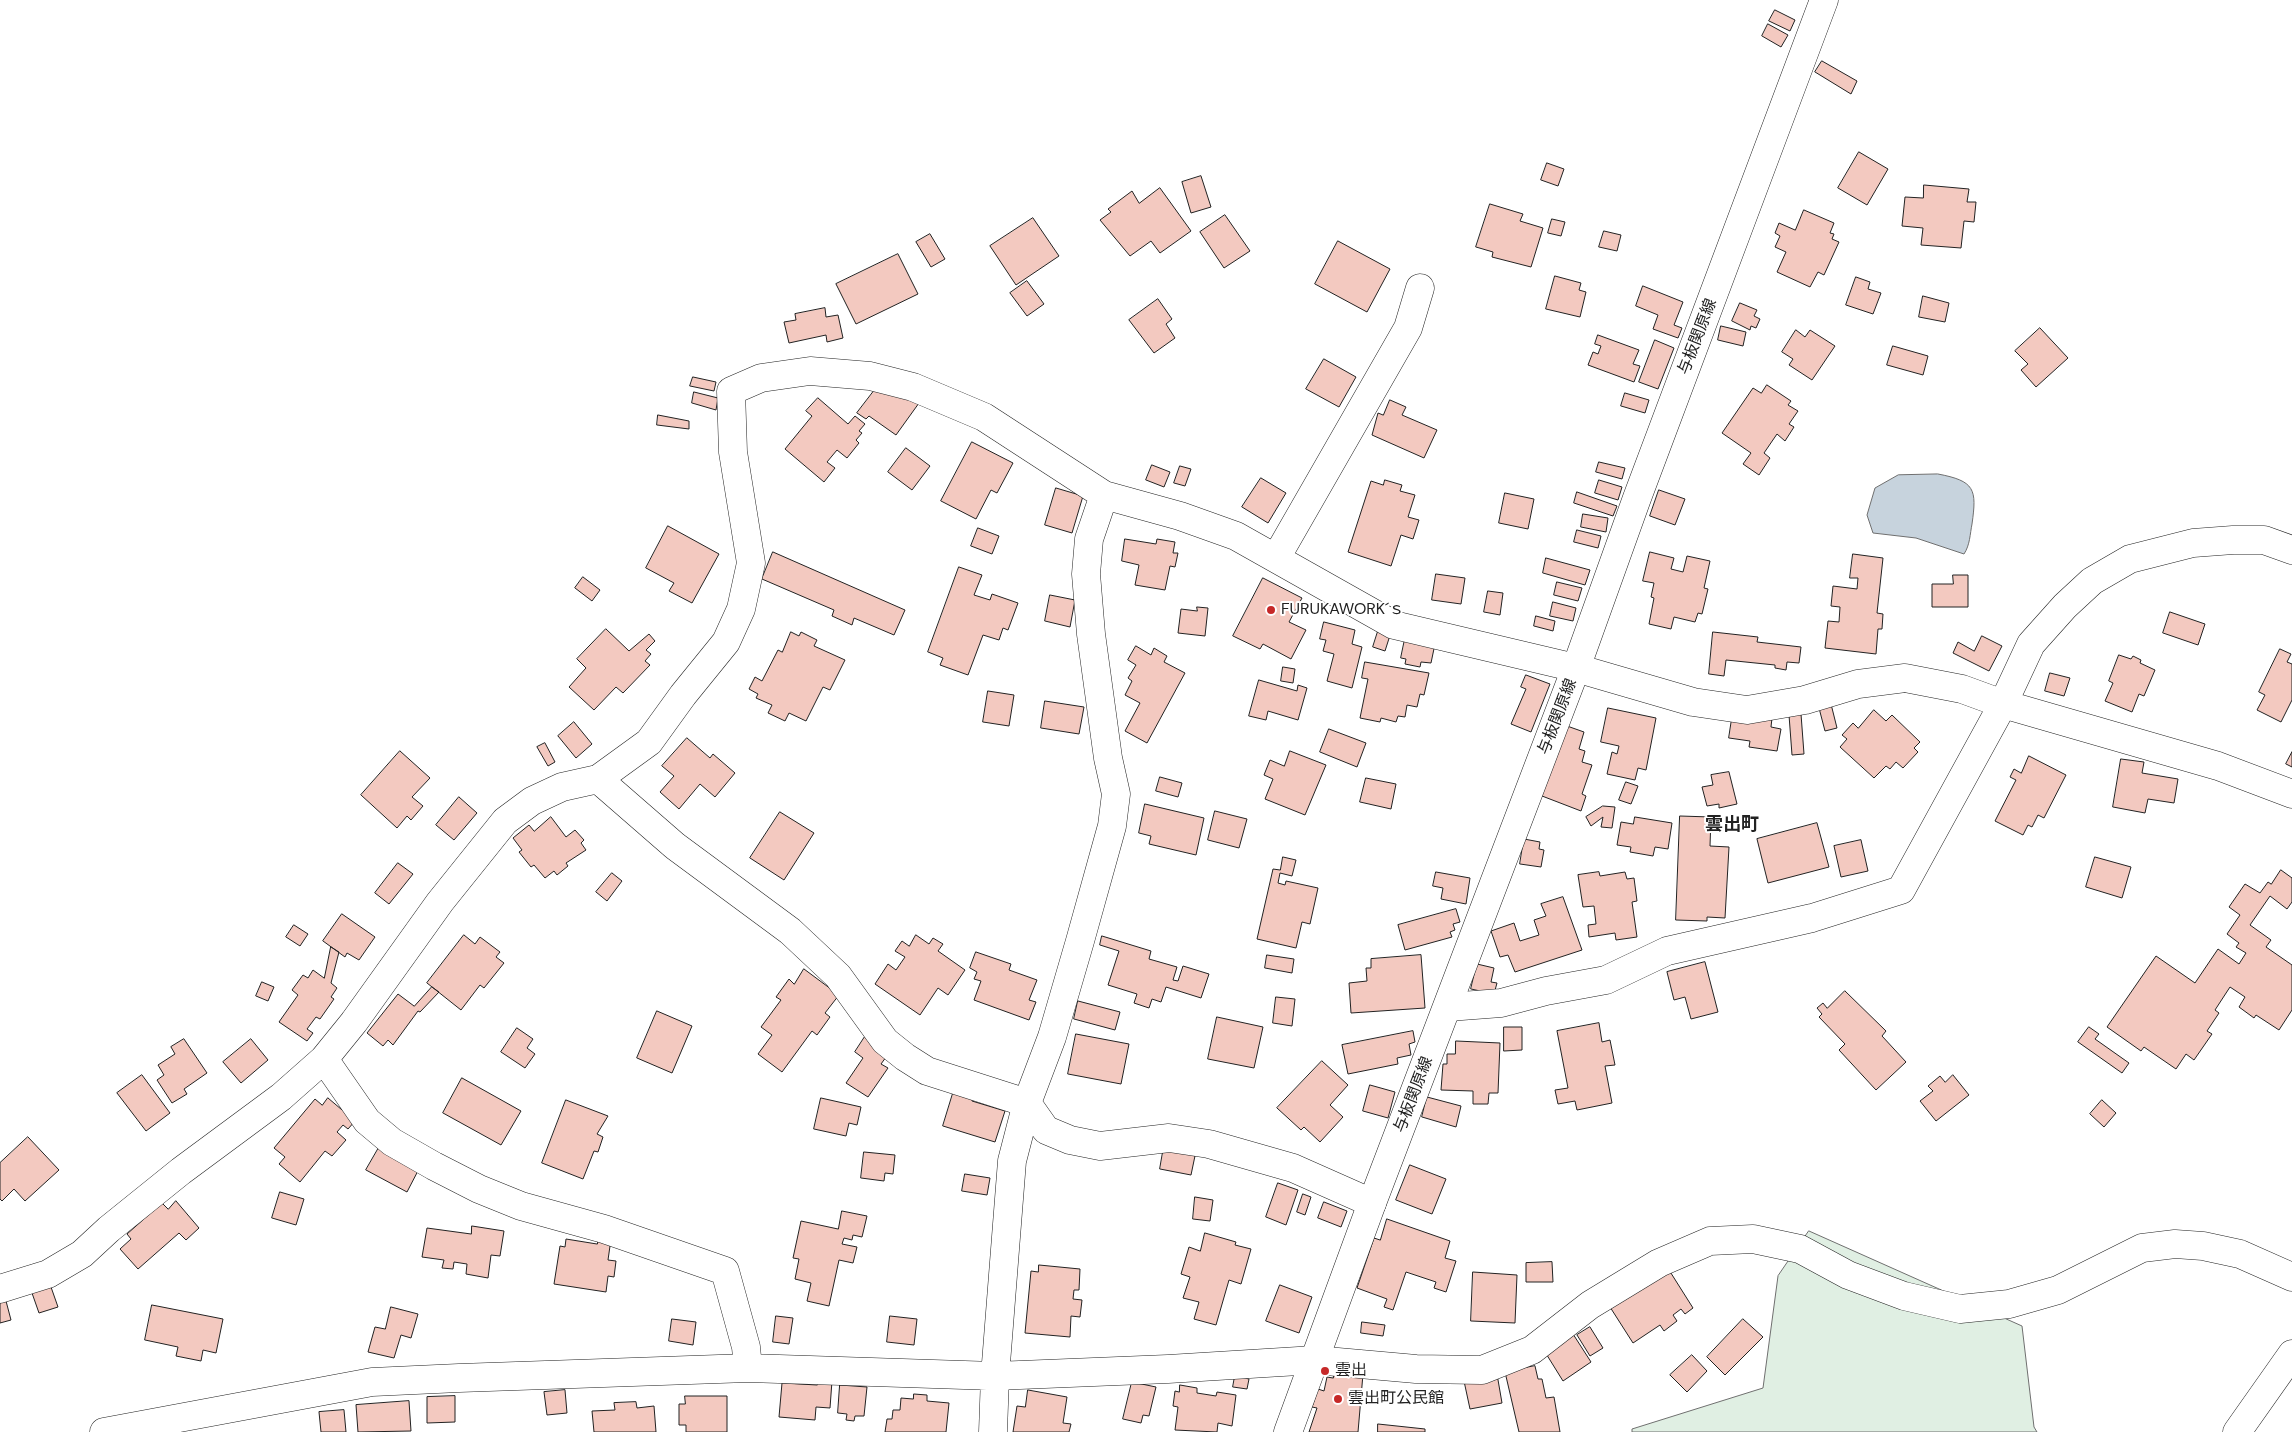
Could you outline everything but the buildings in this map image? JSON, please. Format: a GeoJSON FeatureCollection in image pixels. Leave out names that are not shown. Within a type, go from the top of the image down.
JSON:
{"type":"FeatureCollection","features":[{"type":"Feature","properties":{"kind":"street","name":"与板関原線"},"geometry":{"type":"LineString","coordinates":[[1288,1432],[1372,1203],[1448,1008],[1576,668],[1637,498],[1824,0]]}},
{"type":"Feature","properties":{"kind":"street"},"geometry":{"type":"LineString","coordinates":[[1276,558],[1408,328],[1420,288]]}},
{"type":"Feature","properties":{"kind":"street"},"geometry":{"type":"LineString","coordinates":[[0,1289],[48,1274],[82,1254],[116,1223],[281,1097],[324,1059],[354,1022],[440,902],[505,821],[532,801],[562,787],[598,779],[649,742],[726,642],[741,609],[751,563],[733,452],[731,390],[761,378],[810,371],[870,376],[913,387],[984,417],[1104,495],[1196,522],[1236,536],[1394,625],[1576,668],[1693,702],[1748,710],[1805,700],[1858,684],[1905,678],[1962,689],[2003,704],[2218,766],[2292,794]]}},
{"type":"Feature","properties":{"kind":"street"},"geometry":{"type":"LineString","coordinates":[[993,1432],[995,1376],[1012,1162],[1026,1103],[1052,1037],[1112,826],[1116,794],[1108,758],[1091,634],[1086,574],[1089,540],[1104,495]]}},
{"type":"Feature","properties":{"kind":"street"},"geometry":{"type":"LineString","coordinates":[[1448,1008],[1501,1003],[1546,991],[1606,980],[1667,951],[1812,918],[1901,890],[2003,704],[2031,644],[2065,606],[2092,581],[2130,559],[2193,543],[2264,540],[2292,550]]}},
{"type":"Feature","properties":{"kind":"street"},"geometry":{"type":"LineString","coordinates":[[598,779],[676,846],[790,931],[838,976],[885,1041],[927,1071],[1026,1103],[1046,1130],[1070,1140],[1100,1146],[1169,1138],[1209,1144],[1293,1168],[1372,1203]]}},
{"type":"Feature","properties":{"kind":"street"},"geometry":{"type":"LineString","coordinates":[[324,1059],[367,1121],[392,1142],[434,1166],[479,1189],[521,1206],[604,1229],[725,1272],[746,1347],[748,1368]]}},
{"type":"Feature","properties":{"kind":"street"},"geometry":{"type":"LineString","coordinates":[[104,1432],[372,1382],[748,1368],[995,1376],[1168,1369],[1315,1360],[1416,1369],[1482,1370],[1532,1350],[1590,1306],[1659,1263],[1710,1241],[1753,1239],[1800,1249],[1848,1275],[1894,1292],[1960,1309],[2009,1304],[2058,1290],[2142,1248],[2175,1244],[2203,1246],[2240,1254],[2292,1277]]}},
{"type":"Feature","properties":{"kind":"street"},"geometry":{"type":"LineString","coordinates":[[2237,1432],[2292,1354]]}},
{"type":"Feature","properties":{"kind":"green space"},"geometry":{"type":"Polygon","coordinates":[[[1809,1231],[2022,1326],[2034,1427],[2037,1432],[1632,1432],[1632,1429],[1763,1388],[1778,1276],[1809,1231]]]}},
{"type":"Feature","properties":{"kind":"shaded area"},"geometry":{"type":"Polygon","coordinates":[[[1938,474],[1960,480],[1971,488],[1974,502],[1972,524],[1969,543],[1964,554],[1916,538],[1873,533],[1867,515],[1875,488],[1898,475],[1938,474]]]}},
{"type":"Feature","properties":{"kind":"place","name":"FURUKAWORK´ｓ"},"geometry":{"type":"Point","coordinates":[1271,610]}},
{"type":"Feature","properties":{"kind":"place","name":"雲出"},"geometry":{"type":"Point","coordinates":[1325,1371]}},
{"type":"Feature","properties":{"kind":"place","name":"雲出町公民館"},"geometry":{"type":"Point","coordinates":[1338,1399]}},
{"type":"Feature","properties":{"kind":"district","name":"雲出町"},"geometry":{"type":"Point","coordinates":[1732,825]}}]}
